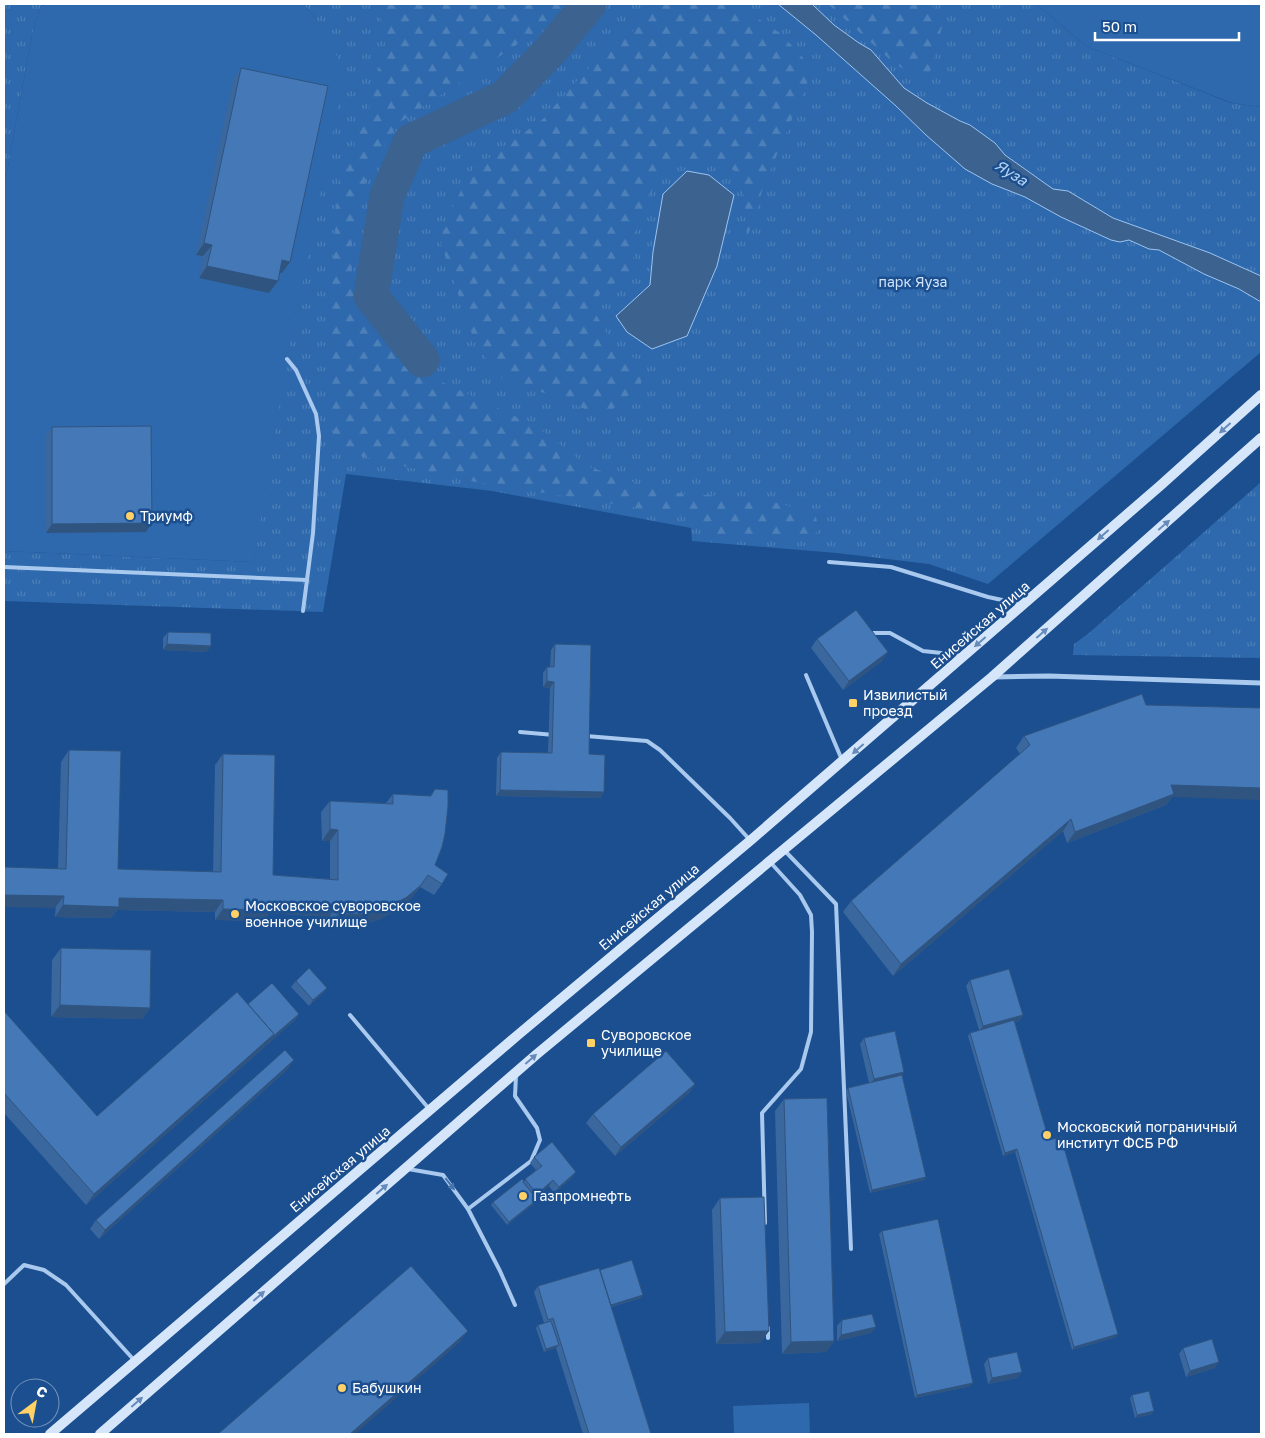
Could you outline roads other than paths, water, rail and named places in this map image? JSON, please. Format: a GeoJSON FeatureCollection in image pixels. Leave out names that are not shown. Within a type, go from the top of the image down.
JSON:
{"type":"FeatureCollection","features":[{"type":"Feature","properties":{"kind":"main road","name":"Енисейская улица"},"geometry":{"type":"LineString","coordinates":[[50,1434],[519,1034],[751,840],[1161,486],[1261,396]]}},
{"type":"Feature","properties":{"kind":"main road"},"geometry":{"type":"LineString","coordinates":[[100,1434],[516,1072],[992,676],[1261,438]]}},
{"type":"Feature","properties":{"kind":"street"},"geometry":{"type":"LineString","coordinates":[[992,676],[1261,683]]}},
{"type":"Feature","properties":{"kind":"lane"},"geometry":{"type":"LineString","coordinates":[[287,358],[296,370],[316,414],[318,436],[313,533],[303,611]]}},
{"type":"Feature","properties":{"kind":"lane"},"geometry":{"type":"LineString","coordinates":[[829,562],[891,566],[1023,605]]}},
{"type":"Feature","properties":{"kind":"lane"},"geometry":{"type":"LineString","coordinates":[[4,567],[307,580]]}},
{"type":"Feature","properties":{"kind":"lane"},"geometry":{"type":"LineString","coordinates":[[873,633],[890,633],[923,651],[965,655]]}},
{"type":"Feature","properties":{"kind":"lane"},"geometry":{"type":"LineString","coordinates":[[806,675],[843,761]]}},
{"type":"Feature","properties":{"kind":"lane"},"geometry":{"type":"LineString","coordinates":[[520,732],[558,735]]}},
{"type":"Feature","properties":{"kind":"lane"},"geometry":{"type":"LineString","coordinates":[[577,736],[634,739],[647,742],[660,750],[751,840]]}},
{"type":"Feature","properties":{"kind":"lane"},"geometry":{"type":"LineString","coordinates":[[783,850],[836,904],[851,1249]]}},
{"type":"Feature","properties":{"kind":"lane"},"geometry":{"type":"LineString","coordinates":[[765,1230],[762,1113],[801,1069],[810,1032],[812,932],[811,914],[800,896],[769,861]]}},
{"type":"Feature","properties":{"kind":"lane"},"geometry":{"type":"LineString","coordinates":[[350,1015],[430,1110]]}},
{"type":"Feature","properties":{"kind":"lane"},"geometry":{"type":"LineString","coordinates":[[468,1209],[530,1160],[540,1140],[537,1128],[515,1096],[516,1072]]}},
{"type":"Feature","properties":{"kind":"lane"},"geometry":{"type":"LineString","coordinates":[[406,1168],[443,1175],[468,1209],[500,1270],[515,1305]]}},
{"type":"Feature","properties":{"kind":"lane"},"geometry":{"type":"LineString","coordinates":[[4,1284],[24,1265],[44,1270],[66,1285],[136,1362]]}},
{"type":"Feature","properties":{"kind":"lane"},"geometry":{"type":"LineString","coordinates":[[767,1318],[768,1338]]}},
{"type":"Feature","properties":{"kind":"water","name":"Яуза"},"geometry":{"type":"Polygon","coordinates":[[[778,4],[812,4],[834,25],[871,50],[904,88],[927,103],[970,125],[995,143],[1005,155],[1053,189],[1068,191],[1113,218],[1210,253],[1261,276],[1261,302],[1239,289],[1204,274],[1159,250],[1149,249],[1129,240],[1120,242],[1111,240],[1061,217],[1025,197],[992,184],[965,169],[816,35],[778,4]]]}},
{"type":"Feature","properties":{"kind":"water"},"geometry":{"type":"Polygon","coordinates":[[[687,171],[709,175],[734,195],[717,266],[687,336],[652,349],[627,332],[616,316],[650,285],[653,252],[663,194],[687,171]]]}},
{"type":"Feature","properties":{"kind":"waterway"},"geometry":{"type":"LineString","coordinates":[[422,360],[371,296],[387,196],[411,141],[505,97],[550,51],[589,4]]}},
{"type":"Feature","properties":{"kind":"place","name":"Триумф"},"geometry":{"type":"Point","coordinates":[130,516]}},
{"type":"Feature","properties":{"kind":"place","name":"Извилистый проезд"},"geometry":{"type":"Point","coordinates":[853,703]}},
{"type":"Feature","properties":{"kind":"place","name":"Московское суворовское военное училище"},"geometry":{"type":"Point","coordinates":[235,914]}},
{"type":"Feature","properties":{"kind":"place","name":"Суворовское училище"},"geometry":{"type":"Point","coordinates":[591,1043]}},
{"type":"Feature","properties":{"kind":"place","name":"Московский пограничный институт ФСБ РФ"},"geometry":{"type":"Point","coordinates":[1047,1135]}},
{"type":"Feature","properties":{"kind":"place","name":"Газпромнефть"},"geometry":{"type":"Point","coordinates":[523,1196]}},
{"type":"Feature","properties":{"kind":"place","name":"Бабушкин"},"geometry":{"type":"Point","coordinates":[342,1388]}},
{"type":"Feature","properties":{"kind":"park label","name":"парк Яуза"},"geometry":{"type":"Point","coordinates":[913,282]}}]}
